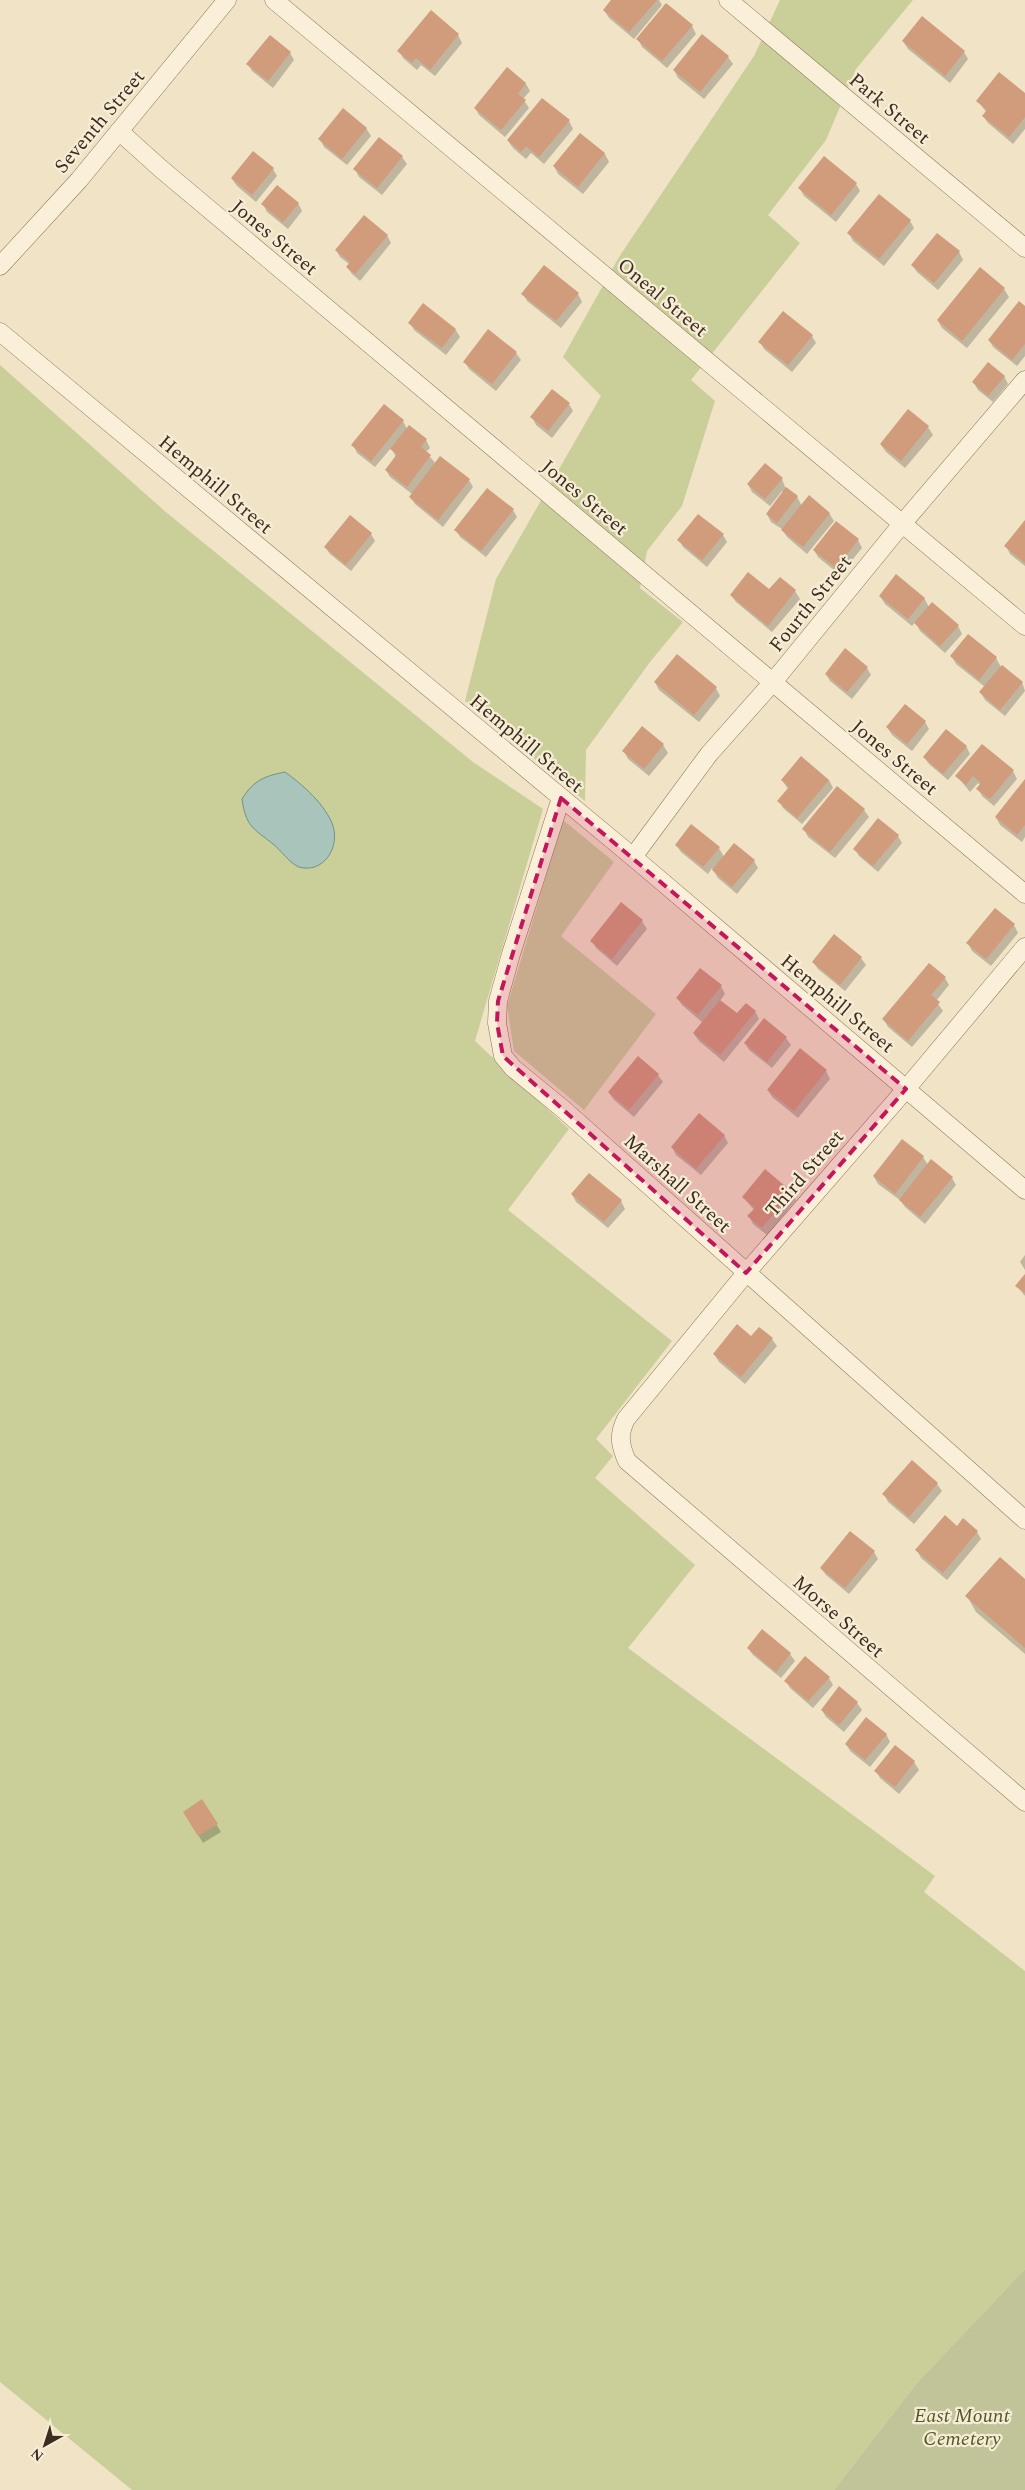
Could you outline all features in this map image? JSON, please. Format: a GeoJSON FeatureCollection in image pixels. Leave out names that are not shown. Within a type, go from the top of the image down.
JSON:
{"type":"FeatureCollection","features":[{"type":"Feature","properties":{"kind":"street","name":"Seventh Street"},"geometry":{"type":"LineString","coordinates":[[0,266],[79,180],[227,0]]}},
{"type":"Feature","properties":{"kind":"street","name":"Oneal Street"},"geometry":{"type":"LineString","coordinates":[[274,0],[1025,626]]}},
{"type":"Feature","properties":{"kind":"street","name":"Park Street"},"geometry":{"type":"LineString","coordinates":[[728,0],[1025,248]]}},
{"type":"Feature","properties":{"kind":"street","name":"Jones Street"},"geometry":{"type":"LineString","coordinates":[[119,130],[160,168],[1025,894]]}},
{"type":"Feature","properties":{"kind":"street","name":"Hemphill Street"},"geometry":{"type":"LineString","coordinates":[[0,332],[633,857],[1025,1190]]}},
{"type":"Feature","properties":{"kind":"street","name":"Fourth Street"},"geometry":{"type":"LineString","coordinates":[[633,857],[709,754],[773,682],[902,524],[1025,380]]}},
{"type":"Feature","properties":{"kind":"street","name":"Marshall Street"},"geometry":{"type":"LineString","coordinates":[[560,798],[498,1001],[497,1023],[503,1056],[513,1068],[563,1109],[1025,1520]]}},
{"type":"Feature","properties":{"kind":"street","name":"Third Street"},"geometry":{"type":"LineString","coordinates":[[627,1460],[620,1439],[621,1429],[626,1419],[746,1273],[906,1089],[1025,947]]}},
{"type":"Feature","properties":{"kind":"street","name":"Morse Street"},"geometry":{"type":"LineString","coordinates":[[627,1460],[1025,1802]]}},
{"type":"Feature","properties":{"kind":"highlighted area"},"geometry":{"type":"Polygon","coordinates":[[[561,798],[906,1089],[746,1273],[503,1056],[497,1023],[498,1001],[561,798]]]}},
{"type":"Feature","properties":{"kind":"green space"},"geometry":{"type":"Polygon","coordinates":[[[780,0],[913,0],[856,69],[826,140],[768,215],[800,243],[691,380],[715,401],[682,506],[647,551],[640,588],[683,622],[650,662],[586,750],[585,801],[465,701],[496,579],[601,396],[563,357],[619,257],[754,56],[780,0]]]}},
{"type":"Feature","properties":{"kind":"green space"},"geometry":{"type":"Polygon","coordinates":[[[0,365],[167,513],[473,762],[543,809],[475,1041],[569,1129],[508,1210],[672,1341],[596,1439],[613,1456],[595,1478],[695,1565],[628,1648],[935,1876],[924,1892],[1025,1971],[1025,2269],[916,2384],[834,2490],[132,2490],[0,2382],[0,365]]]}},
{"type":"Feature","properties":{"kind":"green space"},"geometry":{"type":"Polygon","coordinates":[[[563,820],[614,862],[561,936],[656,1014],[584,1110],[514,1051],[507,1006],[563,820]]]}},
{"type":"Feature","properties":{"kind":"green space","name":"East Mount Cemetery"},"geometry":{"type":"Polygon","coordinates":[[[1025,2269],[1025,2490],[834,2490],[916,2384],[1025,2269]]]}},
{"type":"Feature","properties":{"kind":"water"},"geometry":{"type":"Polygon","coordinates":[[[285,772],[306,789],[319,803],[330,818],[333,826],[335,834],[332,850],[322,863],[315,867],[299,867],[292,863],[255,830],[246,816],[242,799],[250,788],[260,780],[285,772]]]}},
{"type":"Feature","properties":{"kind":"building"},"geometry":{"type":"Polygon","coordinates":[[[611,0],[657,0],[629,32],[603,10],[611,0]]]}},
{"type":"Feature","properties":{"kind":"building"},"geometry":{"type":"Polygon","coordinates":[[[666,3],[693,25],[662,61],[636,39],[666,3]]]}},
{"type":"Feature","properties":{"kind":"building"},"geometry":{"type":"Polygon","coordinates":[[[431,10],[459,34],[430,70],[416,58],[412,63],[397,51],[431,10]]]}},
{"type":"Feature","properties":{"kind":"building"},"geometry":{"type":"Polygon","coordinates":[[[922,16],[965,51],[945,76],[902,41],[922,16]]]}},
{"type":"Feature","properties":{"kind":"building"},"geometry":{"type":"Polygon","coordinates":[[[702,34],[729,56],[700,92],[673,70],[702,34]]]}},
{"type":"Feature","properties":{"kind":"building"},"geometry":{"type":"Polygon","coordinates":[[[270,35],[291,52],[268,81],[246,64],[270,35]]]}},
{"type":"Feature","properties":{"kind":"building"},"geometry":{"type":"Polygon","coordinates":[[[507,67],[526,83],[518,94],[526,100],[501,130],[474,108],[507,67]]]}},
{"type":"Feature","properties":{"kind":"building"},"geometry":{"type":"Polygon","coordinates":[[[999,72],[1025,93],[1025,117],[1009,137],[982,116],[987,110],[976,101],[999,72]]]}},
{"type":"Feature","properties":{"kind":"building"},"geometry":{"type":"Polygon","coordinates":[[[542,98],[570,120],[539,157],[526,146],[521,152],[507,140],[542,98]]]}},
{"type":"Feature","properties":{"kind":"building"},"geometry":{"type":"Polygon","coordinates":[[[343,108],[367,128],[342,159],[318,139],[343,108]]]}},
{"type":"Feature","properties":{"kind":"building"},"geometry":{"type":"Polygon","coordinates":[[[580,133],[605,153],[578,187],[553,166],[580,133]]]}},
{"type":"Feature","properties":{"kind":"building"},"geometry":{"type":"Polygon","coordinates":[[[379,137],[403,156],[377,188],[353,169],[379,137]]]}},
{"type":"Feature","properties":{"kind":"building"},"geometry":{"type":"Polygon","coordinates":[[[253,151],[274,168],[252,195],[231,178],[253,151]]]}},
{"type":"Feature","properties":{"kind":"building"},"geometry":{"type":"Polygon","coordinates":[[[824,156],[857,183],[831,215],[798,188],[824,156]]]}},
{"type":"Feature","properties":{"kind":"building"},"geometry":{"type":"Polygon","coordinates":[[[277,185],[299,203],[283,222],[261,204],[277,185]]]}},
{"type":"Feature","properties":{"kind":"building"},"geometry":{"type":"Polygon","coordinates":[[[879,194],[911,220],[879,259],[847,233],[879,194]]]}},
{"type":"Feature","properties":{"kind":"building"},"geometry":{"type":"Polygon","coordinates":[[[364,215],[388,235],[355,274],[346,267],[350,262],[335,250],[364,215]]]}},
{"type":"Feature","properties":{"kind":"building"},"geometry":{"type":"Polygon","coordinates":[[[937,233],[960,251],[934,283],[911,265],[937,233]]]}},
{"type":"Feature","properties":{"kind":"building"},"geometry":{"type":"Polygon","coordinates":[[[544,265],[579,293],[556,321],[521,294],[544,265]]]}},
{"type":"Feature","properties":{"kind":"building"},"geometry":{"type":"Polygon","coordinates":[[[980,267],[1005,288],[962,341],[937,320],[980,267]]]}},
{"type":"Feature","properties":{"kind":"building"},"geometry":{"type":"Polygon","coordinates":[[[1019,301],[1025,306],[1025,344],[1012,360],[988,340],[1019,301]]]}},
{"type":"Feature","properties":{"kind":"building"},"geometry":{"type":"Polygon","coordinates":[[[423,303],[456,329],[442,348],[408,323],[423,303]]]}},
{"type":"Feature","properties":{"kind":"building"},"geometry":{"type":"Polygon","coordinates":[[[783,311],[813,335],[788,365],[758,342],[783,311]]]}},
{"type":"Feature","properties":{"kind":"building"},"geometry":{"type":"Polygon","coordinates":[[[488,329],[517,352],[492,384],[463,362],[488,329]]]}},
{"type":"Feature","properties":{"kind":"building"},"geometry":{"type":"Polygon","coordinates":[[[988,362],[1005,376],[988,396],[972,382],[988,362]]]}},
{"type":"Feature","properties":{"kind":"building"},"geometry":{"type":"Polygon","coordinates":[[[552,389],[570,403],[548,431],[530,417],[552,389]]]}},
{"type":"Feature","properties":{"kind":"building"},"geometry":{"type":"Polygon","coordinates":[[[384,404],[404,420],[371,461],[351,445],[384,404]]]}},
{"type":"Feature","properties":{"kind":"building"},"geometry":{"type":"Polygon","coordinates":[[[908,409],[929,426],[901,461],[880,444],[908,409]]]}},
{"type":"Feature","properties":{"kind":"building"},"geometry":{"type":"Polygon","coordinates":[[[409,425],[427,439],[421,447],[431,455],[407,487],[385,470],[397,454],[390,449],[409,425]]]}},
{"type":"Feature","properties":{"kind":"building"},"geometry":{"type":"Polygon","coordinates":[[[440,456],[470,479],[438,520],[409,497],[440,456]]]}},
{"type":"Feature","properties":{"kind":"building"},"geometry":{"type":"Polygon","coordinates":[[[765,463],[783,478],[765,499],[747,484],[765,463]]]}},
{"type":"Feature","properties":{"kind":"building"},"geometry":{"type":"Polygon","coordinates":[[[786,487],[798,496],[777,523],[766,514],[786,487]]]}},
{"type":"Feature","properties":{"kind":"building"},"geometry":{"type":"Polygon","coordinates":[[[487,488],[514,509],[481,551],[454,530],[487,488]]]}},
{"type":"Feature","properties":{"kind":"building"},"geometry":{"type":"Polygon","coordinates":[[[809,495],[830,513],[803,547],[781,530],[809,495]]]}},
{"type":"Feature","properties":{"kind":"building"},"geometry":{"type":"Polygon","coordinates":[[[698,514],[724,534],[702,560],[677,540],[698,514]]]}},
{"type":"Feature","properties":{"kind":"building"},"geometry":{"type":"Polygon","coordinates":[[[350,515],[372,533],[346,565],[324,547],[350,515]]]}},
{"type":"Feature","properties":{"kind":"building"},"geometry":{"type":"Polygon","coordinates":[[[1025,520],[1025,563],[1004,546],[1025,520]]]}},
{"type":"Feature","properties":{"kind":"building"},"geometry":{"type":"Polygon","coordinates":[[[836,521],[859,539],[836,568],[813,550],[836,521]]]}},
{"type":"Feature","properties":{"kind":"building"},"geometry":{"type":"Polygon","coordinates":[[[748,572],[769,589],[780,577],[796,590],[768,626],[730,595],[748,572]]]}},
{"type":"Feature","properties":{"kind":"building"},"geometry":{"type":"Polygon","coordinates":[[[896,574],[925,598],[908,619],[879,596],[896,574]]]}},
{"type":"Feature","properties":{"kind":"building"},"geometry":{"type":"Polygon","coordinates":[[[932,602],[959,625],[940,646],[914,623],[932,602]]]}},
{"type":"Feature","properties":{"kind":"building"},"geometry":{"type":"Polygon","coordinates":[[[968,634],[997,657],[979,680],[950,656],[968,634]]]}},
{"type":"Feature","properties":{"kind":"building"},"geometry":{"type":"Polygon","coordinates":[[[845,648],[868,667],[847,692],[825,674],[845,648]]]}},
{"type":"Feature","properties":{"kind":"building"},"geometry":{"type":"Polygon","coordinates":[[[677,654],[717,687],[694,715],[654,682],[677,654]]]}},
{"type":"Feature","properties":{"kind":"building"},"geometry":{"type":"Polygon","coordinates":[[[1002,665],[1023,682],[1000,710],[979,692],[1002,665]]]}},
{"type":"Feature","properties":{"kind":"building"},"geometry":{"type":"Polygon","coordinates":[[[905,704],[926,721],[907,744],[886,727],[905,704]]]}},
{"type":"Feature","properties":{"kind":"building"},"geometry":{"type":"Polygon","coordinates":[[[642,726],[664,744],[644,769],[622,751],[642,726]]]}},
{"type":"Feature","properties":{"kind":"building"},"geometry":{"type":"Polygon","coordinates":[[[946,729],[967,746],[943,774],[923,757],[946,729]]]}},
{"type":"Feature","properties":{"kind":"building"},"geometry":{"type":"Polygon","coordinates":[[[982,744],[1014,770],[990,799],[976,789],[981,783],[973,776],[966,785],[955,776],[982,744]]]}},
{"type":"Feature","properties":{"kind":"building"},"geometry":{"type":"Polygon","coordinates":[[[801,756],[829,780],[797,818],[777,801],[789,787],[781,780],[801,756]]]}},
{"type":"Feature","properties":{"kind":"building"},"geometry":{"type":"Polygon","coordinates":[[[1025,779],[1025,825],[1017,835],[995,817],[1025,779]]]}},
{"type":"Feature","properties":{"kind":"building"},"geometry":{"type":"Polygon","coordinates":[[[837,786],[865,809],[830,852],[802,829],[837,786]]]}},
{"type":"Feature","properties":{"kind":"building"},"geometry":{"type":"Polygon","coordinates":[[[878,818],[899,835],[873,866],[853,849],[878,818]]]}},
{"type":"Feature","properties":{"kind":"building"},"geometry":{"type":"Polygon","coordinates":[[[691,824],[720,847],[703,867],[675,845],[691,824]]]}},
{"type":"Feature","properties":{"kind":"building"},"geometry":{"type":"Polygon","coordinates":[[[734,843],[755,860],[732,887],[712,870],[734,843]]]}},
{"type":"Feature","properties":{"kind":"building"},"geometry":{"type":"Polygon","coordinates":[[[621,902],[643,920],[612,959],[590,941],[621,902]]]}},
{"type":"Feature","properties":{"kind":"building"},"geometry":{"type":"Polygon","coordinates":[[[995,908],[1015,924],[986,959],[966,943],[995,908]]]}},
{"type":"Feature","properties":{"kind":"building"},"geometry":{"type":"Polygon","coordinates":[[[834,934],[862,957],[840,985],[812,962],[834,934]]]}},
{"type":"Feature","properties":{"kind":"building"},"geometry":{"type":"Polygon","coordinates":[[[929,963],[946,977],[931,995],[940,1002],[908,1041],[882,1019],[929,963]]]}},
{"type":"Feature","properties":{"kind":"building"},"geometry":{"type":"Polygon","coordinates":[[[700,968],[722,985],[698,1015],[676,998],[700,968]]]}},
{"type":"Feature","properties":{"kind":"building"},"geometry":{"type":"Polygon","coordinates":[[[720,1000],[737,1013],[746,1003],[756,1011],[720,1055],[693,1033],[720,1000]]]}},
{"type":"Feature","properties":{"kind":"building"},"geometry":{"type":"Polygon","coordinates":[[[764,1018],[787,1037],[767,1062],[744,1043],[764,1018]]]}},
{"type":"Feature","properties":{"kind":"building"},"geometry":{"type":"Polygon","coordinates":[[[800,1048],[827,1070],[794,1111],[767,1090],[800,1048]]]}},
{"type":"Feature","properties":{"kind":"building"},"geometry":{"type":"Polygon","coordinates":[[[638,1056],[659,1074],[629,1110],[608,1092],[638,1056]]]}},
{"type":"Feature","properties":{"kind":"building"},"geometry":{"type":"Polygon","coordinates":[[[699,1113],[725,1135],[696,1169],[671,1147],[699,1113]]]}},
{"type":"Feature","properties":{"kind":"building"},"geometry":{"type":"Polygon","coordinates":[[[902,1139],[924,1156],[895,1194],[873,1176],[902,1139]]]}},
{"type":"Feature","properties":{"kind":"building"},"geometry":{"type":"Polygon","coordinates":[[[931,1159],[953,1177],[920,1217],[899,1200],[931,1159]]]}},
{"type":"Feature","properties":{"kind":"building"},"geometry":{"type":"Polygon","coordinates":[[[765,1169],[792,1192],[762,1228],[747,1216],[755,1208],[742,1197],[765,1169]]]}},
{"type":"Feature","properties":{"kind":"building"},"geometry":{"type":"Polygon","coordinates":[[[589,1173],[622,1200],[604,1222],[571,1194],[589,1173]]]}},
{"type":"Feature","properties":{"kind":"building"},"geometry":{"type":"Polygon","coordinates":[[[1025,1274],[1025,1293],[1015,1286],[1025,1274]]]}},
{"type":"Feature","properties":{"kind":"building"},"geometry":{"type":"Polygon","coordinates":[[[737,1324],[751,1336],[759,1327],[773,1338],[741,1377],[713,1354],[737,1324]]]}},
{"type":"Feature","properties":{"kind":"building"},"geometry":{"type":"Polygon","coordinates":[[[912,1460],[938,1483],[909,1517],[882,1494],[912,1460]]]}},
{"type":"Feature","properties":{"kind":"building"},"geometry":{"type":"Polygon","coordinates":[[[945,1515],[957,1526],[963,1518],[978,1531],[943,1573],[915,1550],[945,1515]]]}},
{"type":"Feature","properties":{"kind":"building"},"geometry":{"type":"Polygon","coordinates":[[[850,1531],[875,1551],[845,1588],[820,1568],[850,1531]]]}},
{"type":"Feature","properties":{"kind":"building"},"geometry":{"type":"Polygon","coordinates":[[[1000,1557],[1025,1579],[1025,1648],[965,1596],[1000,1557]]]}},
{"type":"Feature","properties":{"kind":"building"},"geometry":{"type":"Polygon","coordinates":[[[762,1629],[791,1653],[776,1672],[747,1648],[762,1629]]]}},
{"type":"Feature","properties":{"kind":"building"},"geometry":{"type":"Polygon","coordinates":[[[805,1656],[830,1677],[808,1701],[784,1681],[805,1656]]]}},
{"type":"Feature","properties":{"kind":"building"},"geometry":{"type":"Polygon","coordinates":[[[839,1686],[858,1702],[839,1725],[821,1710],[839,1686]]]}},
{"type":"Feature","properties":{"kind":"building"},"geometry":{"type":"Polygon","coordinates":[[[866,1717],[887,1734],[865,1760],[845,1744],[866,1717]]]}},
{"type":"Feature","properties":{"kind":"building"},"geometry":{"type":"Polygon","coordinates":[[[895,1745],[915,1761],[895,1787],[874,1771],[895,1745]]]}},
{"type":"Feature","properties":{"kind":"building"},"geometry":{"type":"Polygon","coordinates":[[[202,1799],[218,1824],[198,1836],[183,1812],[202,1799]]]}}]}
